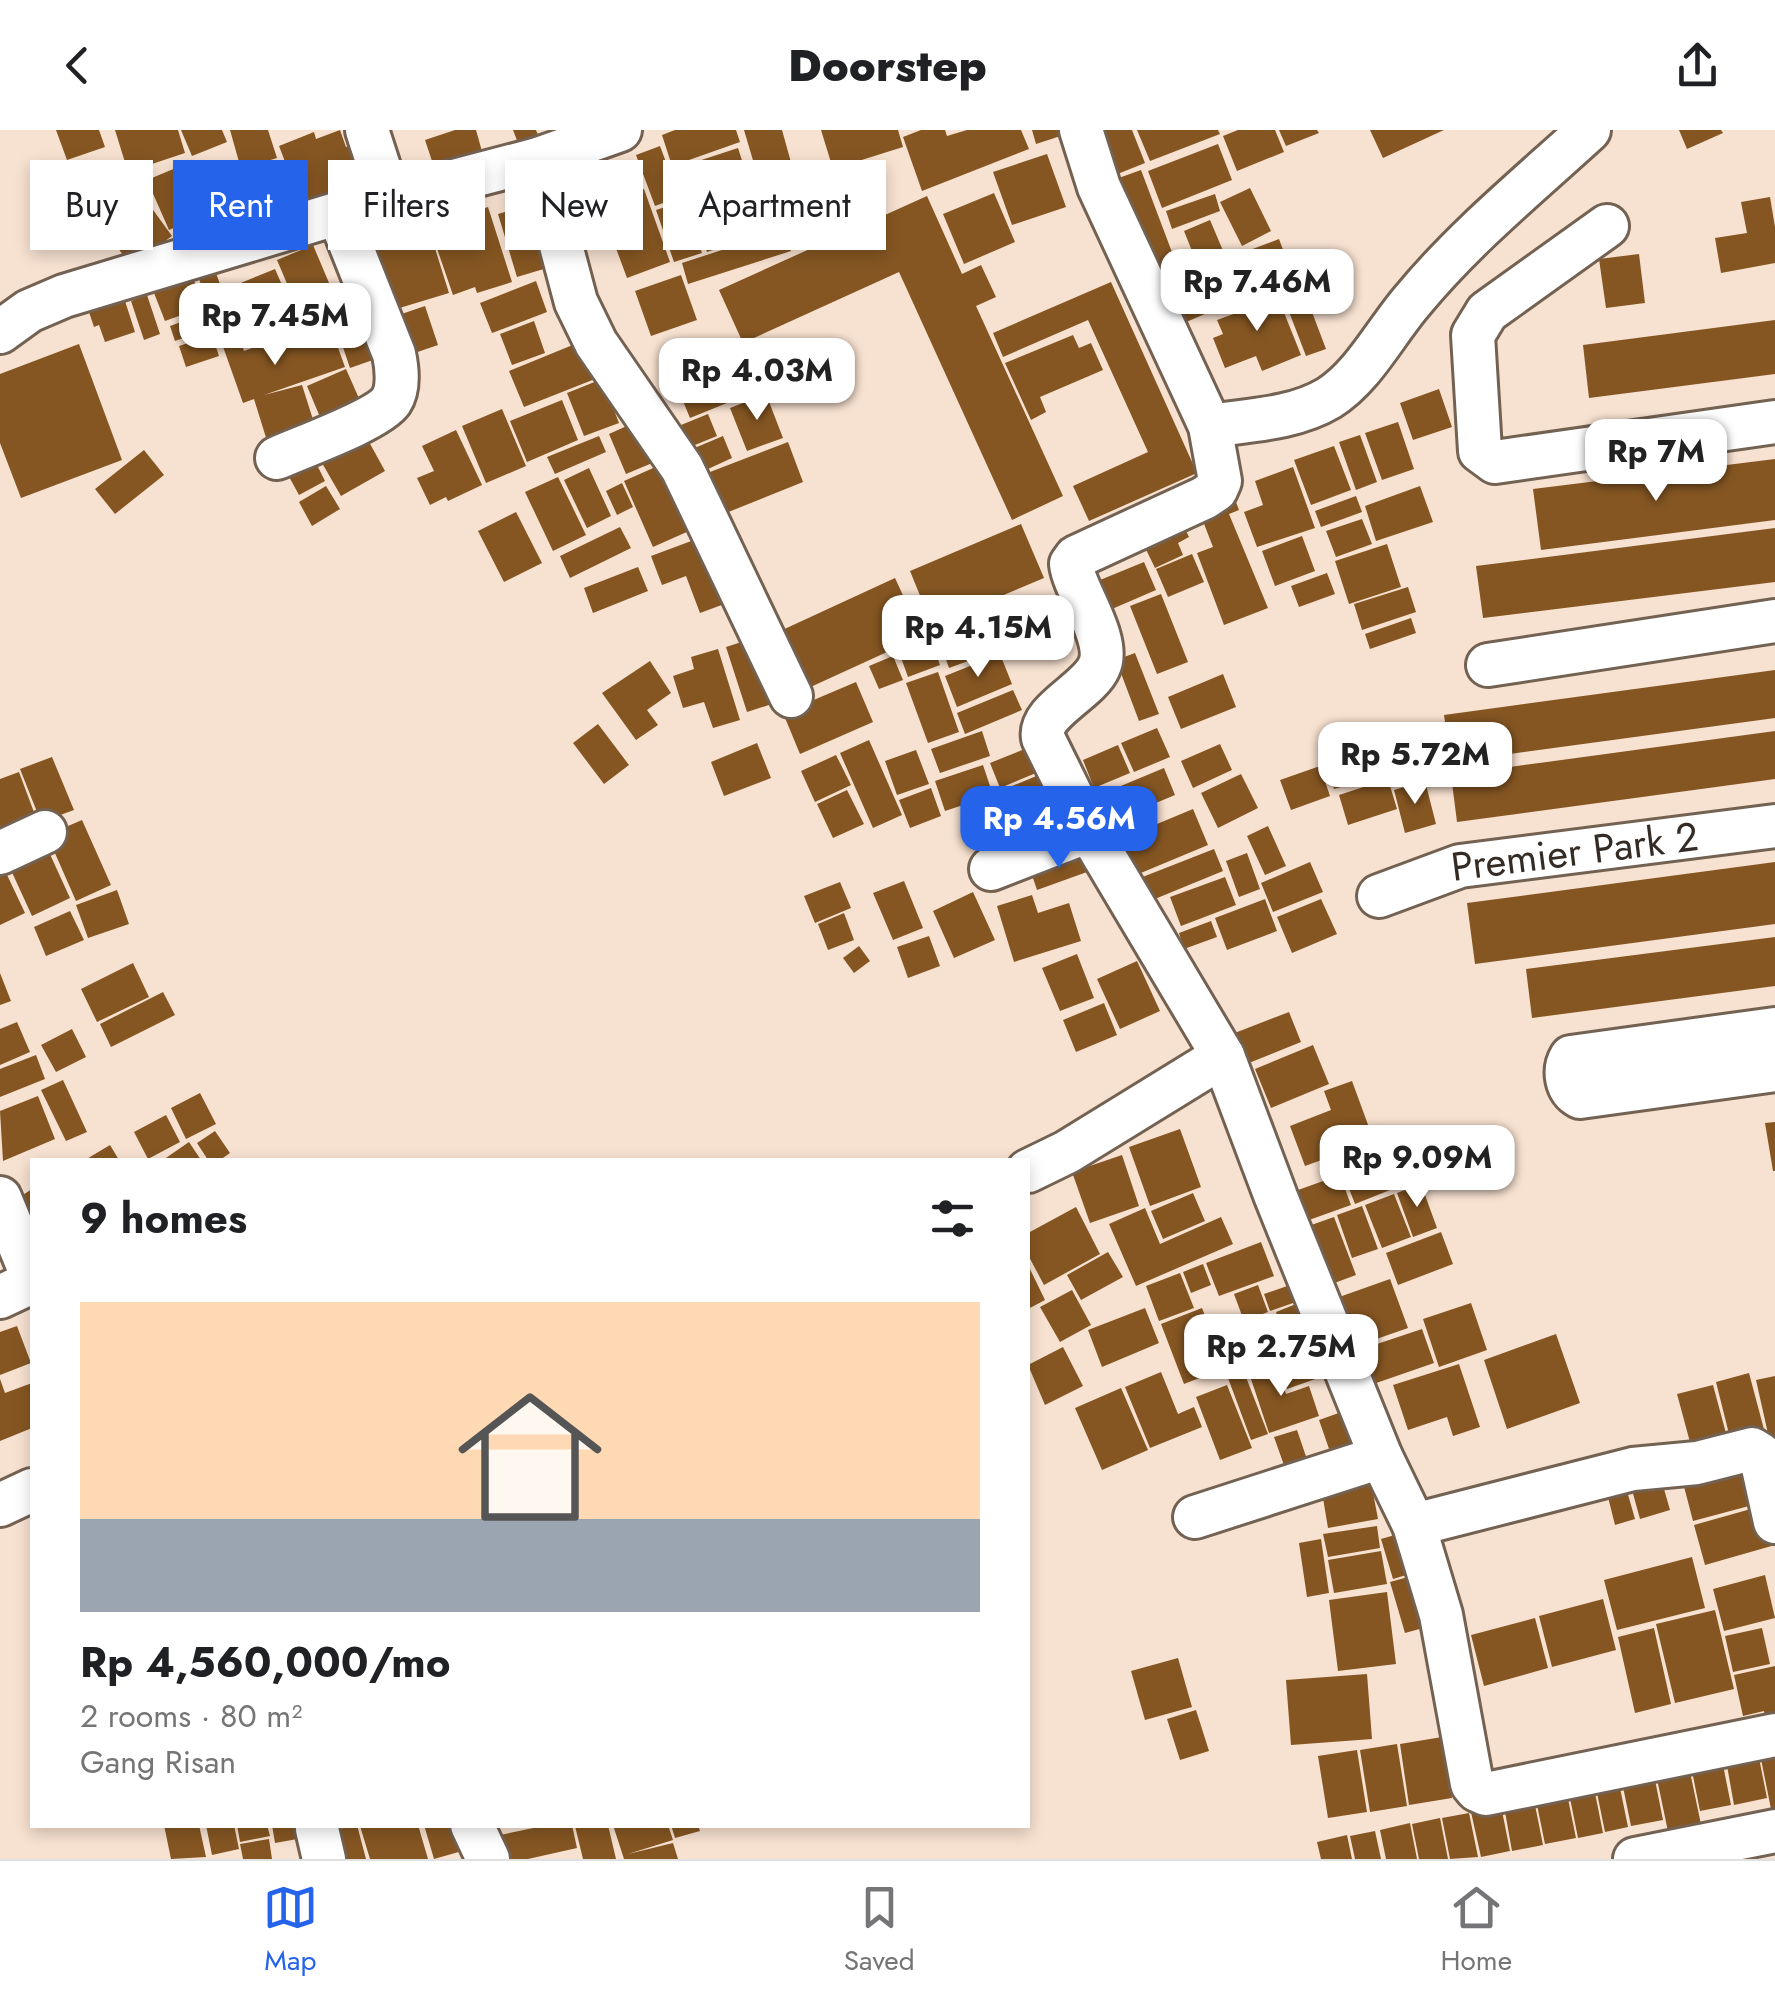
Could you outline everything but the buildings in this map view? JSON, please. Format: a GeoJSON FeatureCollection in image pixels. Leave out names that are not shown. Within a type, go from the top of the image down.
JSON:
{"type":"FeatureCollection","features":[{"type":"Feature","properties":{"kind":"street"},"geometry":{"type":"LineString","coordinates":[[485,173],[620,130]]}},
{"type":"Feature","properties":{"kind":"street"},"geometry":{"type":"LineString","coordinates":[[1081,130],[1099,187],[1210,426],[1220,472],[1216,490],[1076,557],[1072,564],[1091,610],[1101,654],[1100,667],[1067,703],[1048,717],[1042,730],[1089,831],[1224,1056],[1381,1456],[1414,1525],[1442,1615],[1472,1784],[1486,1794],[1775,1735]]}},
{"type":"Feature","properties":{"kind":"street"},"geometry":{"type":"LineString","coordinates":[[1210,426],[1298,412],[1347,385],[1413,299],[1470,238],[1590,130]]}},
{"type":"Feature","properties":{"kind":"street"},"geometry":{"type":"LineString","coordinates":[[382,131],[391,160]]}},
{"type":"Feature","properties":{"kind":"street"},"geometry":{"type":"LineString","coordinates":[[538,159],[576,302],[596,344],[682,468],[791,696]]}},
{"type":"Feature","properties":{"kind":"street"},"geometry":{"type":"LineString","coordinates":[[0,332],[29,311],[64,296],[328,216]]}},
{"type":"Feature","properties":{"kind":"street"},"geometry":{"type":"LineString","coordinates":[[1606,226],[1487,312],[1473,334],[1480,451],[1495,462],[1775,422]]}},
{"type":"Feature","properties":{"kind":"street"},"geometry":{"type":"LineString","coordinates":[[277,458],[377,413],[393,398],[397,368],[394,354],[353,250]]}},
{"type":"Feature","properties":{"kind":"street"},"geometry":{"type":"LineString","coordinates":[[1488,665],[1775,621]]}},
{"type":"Feature","properties":{"kind":"street","name":"Premier Park 2"},"geometry":{"type":"LineString","coordinates":[[1380,896],[1460,866],[1775,826]]}},
{"type":"Feature","properties":{"kind":"street"},"geometry":{"type":"LineString","coordinates":[[992,869],[1089,831]]}},
{"type":"Feature","properties":{"kind":"street"},"geometry":{"type":"LineString","coordinates":[[0,853],[44,832]]}},
{"type":"Feature","properties":{"kind":"street"},"geometry":{"type":"LineString","coordinates":[[1775,1029],[1571,1057],[1567,1080],[1580,1098],[1775,1070]]}},
{"type":"Feature","properties":{"kind":"street"},"geometry":{"type":"LineString","coordinates":[[1030,1170],[1067,1152],[1224,1056]]}},
{"type":"Feature","properties":{"kind":"street"},"geometry":{"type":"LineString","coordinates":[[0,1198],[30,1274]]}},
{"type":"Feature","properties":{"kind":"street"},"geometry":{"type":"LineString","coordinates":[[0,1296],[30,1280]]}},
{"type":"Feature","properties":{"kind":"street"},"geometry":{"type":"LineString","coordinates":[[1414,1525],[1633,1469],[1697,1464],[1752,1449],[1760,1454],[1775,1522]]}},
{"type":"Feature","properties":{"kind":"street"},"geometry":{"type":"LineString","coordinates":[[1196,1517],[1381,1456]]}},
{"type":"Feature","properties":{"kind":"street"},"geometry":{"type":"LineString","coordinates":[[0,1504],[30,1491]]}},
{"type":"Feature","properties":{"kind":"street"},"geometry":{"type":"LineString","coordinates":[[473,1828],[488,1859]]}},
{"type":"Feature","properties":{"kind":"street"},"geometry":{"type":"LineString","coordinates":[[1635,1859],[1686,1854],[1775,1831]]}}]}
